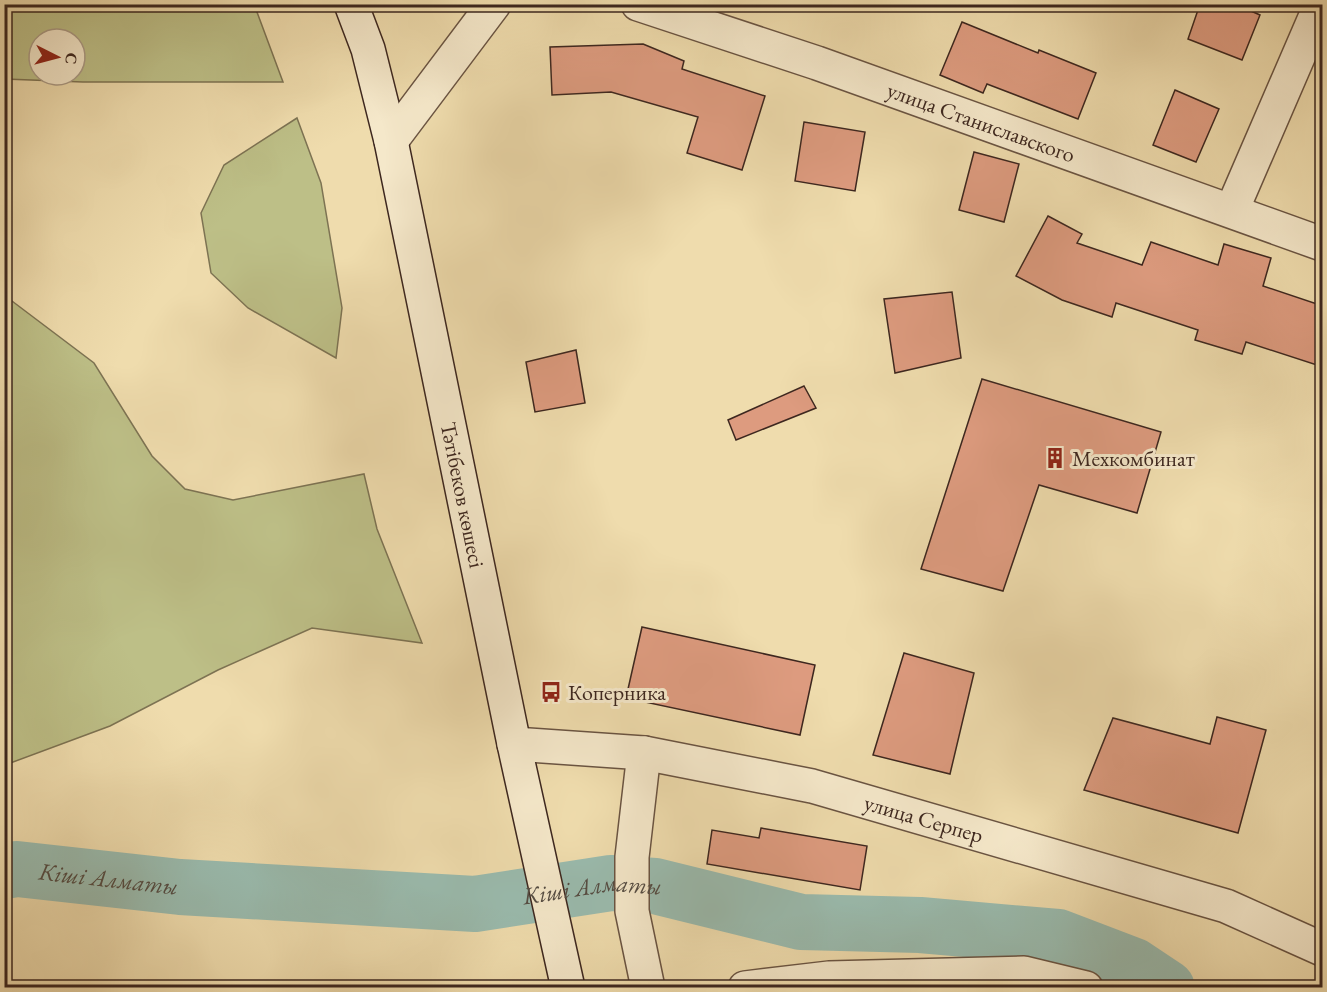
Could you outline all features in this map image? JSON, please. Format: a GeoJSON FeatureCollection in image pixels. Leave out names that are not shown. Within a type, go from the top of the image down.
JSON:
{"type":"FeatureCollection","features":[{"type":"Feature","properties":{"kind":"street","name":"Тәтібеков көшесі"},"geometry":{"type":"LineString","coordinates":[[351,4],[368,49],[392,141],[514,744],[568,987]]}},
{"type":"Feature","properties":{"kind":"street"},"geometry":{"type":"LineString","coordinates":[[392,141],[494,4]]}},
{"type":"Feature","properties":{"kind":"street","name":"улица Станиславского"},"geometry":{"type":"LineString","coordinates":[[638,4],[817,63],[1323,244]]}},
{"type":"Feature","properties":{"kind":"street"},"geometry":{"type":"LineString","coordinates":[[1233,210],[1322,4]]}},
{"type":"Feature","properties":{"kind":"street","name":"улица Серпер"},"geometry":{"type":"LineString","coordinates":[[514,744],[644,753],[812,786],[1030,847],[1226,906],[1323,949]]}},
{"type":"Feature","properties":{"kind":"street"},"geometry":{"type":"LineString","coordinates":[[644,753],[632,857],[632,911],[648,987]]}},
{"type":"Feature","properties":{"kind":"street"},"geometry":{"type":"LineString","coordinates":[[745,987],[829,978],[1024,973],[1086,987]]}},
{"type":"Feature","properties":{"kind":"green space"},"geometry":{"type":"Polygon","coordinates":[[[254,4],[283,82],[87,82],[87,27],[27,27],[27,80],[5,79],[5,5],[254,4]]]}},
{"type":"Feature","properties":{"kind":"green space"},"geometry":{"type":"Polygon","coordinates":[[[297,118],[321,183],[342,308],[336,358],[248,308],[211,273],[201,213],[224,165],[297,118]]]}},
{"type":"Feature","properties":{"kind":"green space"},"geometry":{"type":"Polygon","coordinates":[[[4,295],[94,363],[152,456],[185,489],[233,500],[364,474],[377,529],[422,643],[312,628],[218,670],[110,726],[5,765],[4,295]]]}},
{"type":"Feature","properties":{"kind":"building"},"geometry":{"type":"Polygon","coordinates":[[[1200,4],[1235,4],[1260,15],[1242,60],[1188,39],[1200,4]]]}},
{"type":"Feature","properties":{"kind":"building"},"geometry":{"type":"Polygon","coordinates":[[[962,22],[1038,53],[1039,50],[1096,73],[1078,119],[987,84],[983,93],[940,75],[962,22]]]}},
{"type":"Feature","properties":{"kind":"building"},"geometry":{"type":"Polygon","coordinates":[[[643,44],[684,61],[682,69],[765,96],[742,170],[687,153],[698,117],[611,92],[552,95],[550,47],[643,44]]]}},
{"type":"Feature","properties":{"kind":"building"},"geometry":{"type":"Polygon","coordinates":[[[1175,90],[1219,109],[1196,162],[1153,145],[1175,90]]]}},
{"type":"Feature","properties":{"kind":"building"},"geometry":{"type":"Polygon","coordinates":[[[804,122],[865,132],[855,191],[795,181],[804,122]]]}},
{"type":"Feature","properties":{"kind":"building"},"geometry":{"type":"Polygon","coordinates":[[[974,152],[1019,164],[1004,222],[959,210],[974,152]]]}},
{"type":"Feature","properties":{"kind":"building"},"geometry":{"type":"Polygon","coordinates":[[[1048,216],[1082,234],[1077,243],[1142,265],[1151,242],[1218,265],[1224,244],[1271,258],[1263,286],[1323,306],[1323,367],[1246,342],[1242,354],[1195,340],[1198,330],[1116,303],[1112,317],[1062,300],[1016,276],[1048,216]]]}},
{"type":"Feature","properties":{"kind":"building"},"geometry":{"type":"Polygon","coordinates":[[[952,292],[961,358],[895,373],[884,299],[952,292]]]}},
{"type":"Feature","properties":{"kind":"building"},"geometry":{"type":"Polygon","coordinates":[[[576,350],[585,403],[535,412],[526,362],[576,350]]]}},
{"type":"Feature","properties":{"kind":"building","name":"Мехкомбинат"},"geometry":{"type":"Polygon","coordinates":[[[982,379],[1161,432],[1137,513],[1039,485],[1003,591],[921,569],[982,379]]]}},
{"type":"Feature","properties":{"kind":"building"},"geometry":{"type":"Polygon","coordinates":[[[804,386],[816,408],[736,440],[728,420],[804,386]]]}},
{"type":"Feature","properties":{"kind":"building"},"geometry":{"type":"Polygon","coordinates":[[[642,627],[815,665],[800,735],[626,698],[642,627]]]}},
{"type":"Feature","properties":{"kind":"building"},"geometry":{"type":"Polygon","coordinates":[[[904,653],[974,673],[950,774],[873,755],[904,653]]]}},
{"type":"Feature","properties":{"kind":"building"},"geometry":{"type":"Polygon","coordinates":[[[1217,717],[1266,730],[1238,833],[1084,790],[1113,718],[1210,744],[1217,717]]]}},
{"type":"Feature","properties":{"kind":"building"},"geometry":{"type":"Polygon","coordinates":[[[761,828],[867,846],[860,890],[707,864],[712,830],[759,838],[761,828]]]}},
{"type":"Feature","properties":{"kind":"waterway","name":"Кіші Алматы"},"geometry":{"type":"LineString","coordinates":[[4,871],[17,869],[180,887],[475,904],[611,883],[655,886],[801,922],[920,925],[1058,937],[1134,966],[1167,988]]}},
{"type":"Feature","properties":{"kind":"place","name":"Мехкомбинат"},"geometry":{"type":"Point","coordinates":[1055,458]}},
{"type":"Feature","properties":{"kind":"place","name":"Коперника"},"geometry":{"type":"Point","coordinates":[551,692]}}]}
